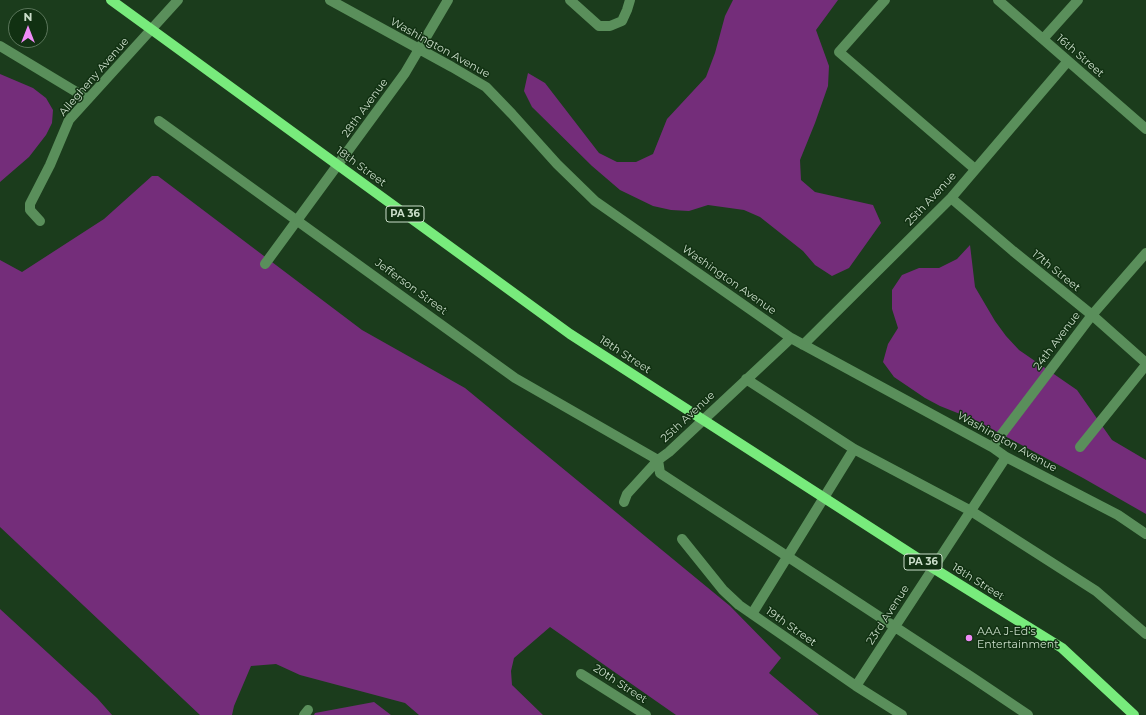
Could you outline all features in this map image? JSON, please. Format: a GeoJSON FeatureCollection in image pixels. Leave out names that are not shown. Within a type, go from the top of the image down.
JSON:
{"type":"FeatureCollection","features":[{"type":"Feature","properties":{"kind":"main road","name":"18th Street"},"geometry":{"type":"LineString","coordinates":[[111,0],[570,334],[933,568],[1062,648],[1134,715]]}},
{"type":"Feature","properties":{"kind":"street","name":"Allegheny Avenue"},"geometry":{"type":"LineString","coordinates":[[40,221],[30,210],[30,204],[50,165],[69,120],[178,0]]}},
{"type":"Feature","properties":{"kind":"street","name":"Washington Avenue"},"geometry":{"type":"LineString","coordinates":[[330,0],[452,67],[486,88],[512,114],[557,164],[595,201],[791,338],[992,447],[1006,457],[1118,515],[1146,534]]}},
{"type":"Feature","properties":{"kind":"street","name":"28th Avenue"},"geometry":{"type":"LineString","coordinates":[[265,264],[405,73],[448,0]]}},
{"type":"Feature","properties":{"kind":"street"},"geometry":{"type":"LineString","coordinates":[[570,0],[599,26],[610,26],[622,21],[630,0]]}},
{"type":"Feature","properties":{"kind":"street"},"geometry":{"type":"LineString","coordinates":[[885,0],[840,52],[975,169]]}},
{"type":"Feature","properties":{"kind":"street","name":"16th Street"},"geometry":{"type":"LineString","coordinates":[[998,0],[1146,129]]}},
{"type":"Feature","properties":{"kind":"street"},"geometry":{"type":"LineString","coordinates":[[1043,39],[1078,0]]}},
{"type":"Feature","properties":{"kind":"street"},"geometry":{"type":"LineString","coordinates":[[0,46],[88,99]]}},
{"type":"Feature","properties":{"kind":"street","name":"25th Avenue"},"geometry":{"type":"LineString","coordinates":[[803,345],[951,198],[1068,61]]}},
{"type":"Feature","properties":{"kind":"street","name":"Jefferson Street"},"geometry":{"type":"LineString","coordinates":[[159,121],[297,219],[515,378],[658,460]]}},
{"type":"Feature","properties":{"kind":"street","name":"17th Street"},"geometry":{"type":"LineString","coordinates":[[951,198],[1092,315],[1146,364]]}},
{"type":"Feature","properties":{"kind":"street","name":"24th Avenue"},"geometry":{"type":"LineString","coordinates":[[992,447],[1092,315],[1146,253]]}},
{"type":"Feature","properties":{"kind":"street","name":"25th Avenue"},"geometry":{"type":"LineString","coordinates":[[624,502],[627,494],[658,460],[670,452],[791,338]]}},
{"type":"Feature","properties":{"kind":"street"},"geometry":{"type":"LineString","coordinates":[[1080,447],[1146,364]]}},
{"type":"Feature","properties":{"kind":"street"},"geometry":{"type":"LineString","coordinates":[[746,379],[854,449],[971,511],[1096,591],[1146,634]]}},
{"type":"Feature","properties":{"kind":"street"},"geometry":{"type":"LineString","coordinates":[[752,614],[854,449]]}},
{"type":"Feature","properties":{"kind":"street","name":"23rd Avenue"},"geometry":{"type":"LineString","coordinates":[[856,686],[1006,457]]}},
{"type":"Feature","properties":{"kind":"street"},"geometry":{"type":"LineString","coordinates":[[658,460],[660,473],[1028,715]]}},
{"type":"Feature","properties":{"kind":"street","name":"19th Street"},"geometry":{"type":"LineString","coordinates":[[682,539],[723,590],[739,605],[856,686],[902,715]]}},
{"type":"Feature","properties":{"kind":"street","name":"20th Street"},"geometry":{"type":"LineString","coordinates":[[581,674],[646,715]]}},
{"type":"Feature","properties":{"kind":"shaded area"},"geometry":{"type":"Polygon","coordinates":[[[733,0],[838,0],[816,30],[829,66],[828,86],[800,160],[801,180],[815,192],[873,205],[881,223],[849,268],[832,276],[815,265],[803,251],[760,217],[744,210],[708,205],[689,211],[671,210],[653,206],[620,190],[592,166],[532,107],[524,91],[528,73],[545,83],[599,153],[617,162],[636,162],[653,154],[667,119],[706,77],[715,53],[725,16],[733,0]]]}},
{"type":"Feature","properties":{"kind":"shaded area"},"geometry":{"type":"Polygon","coordinates":[[[0,74],[33,88],[46,98],[53,110],[52,123],[46,135],[29,157],[0,182],[0,74]]]}},
{"type":"Feature","properties":{"kind":"shaded area"},"geometry":{"type":"Polygon","coordinates":[[[152,176],[158,176],[362,330],[465,388],[730,606],[781,658],[769,673],[819,715],[676,715],[550,627],[514,658],[511,671],[512,685],[543,715],[419,715],[405,703],[300,675],[276,664],[251,666],[234,706],[232,715],[200,715],[0,527],[0,260],[22,272],[104,219],[152,176]]]}},
{"type":"Feature","properties":{"kind":"shaded area"},"geometry":{"type":"Polygon","coordinates":[[[970,245],[975,287],[995,321],[1006,336],[1019,350],[1077,390],[1112,440],[1146,460],[1146,514],[975,420],[940,406],[925,398],[894,377],[883,362],[888,344],[898,328],[892,309],[892,290],[902,275],[919,268],[939,268],[957,259],[970,245]]]}},
{"type":"Feature","properties":{"kind":"shaded area"},"geometry":{"type":"Polygon","coordinates":[[[0,609],[97,698],[112,715],[0,715],[0,609]]]}},
{"type":"Feature","properties":{"kind":"shaded area"},"geometry":{"type":"Polygon","coordinates":[[[374,702],[391,715],[314,715],[315,713],[374,702]]]}},
{"type":"Feature","properties":{"kind":"place","name":"AAA J-Ed's Entertainment"},"geometry":{"type":"Point","coordinates":[969,638]}}]}
